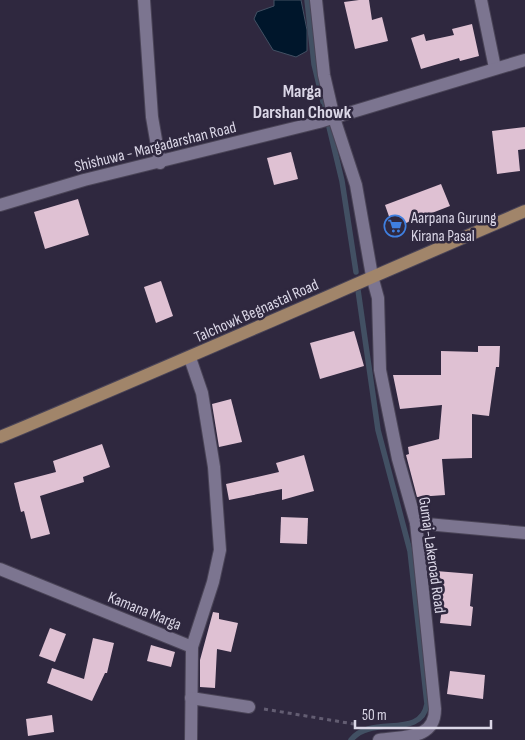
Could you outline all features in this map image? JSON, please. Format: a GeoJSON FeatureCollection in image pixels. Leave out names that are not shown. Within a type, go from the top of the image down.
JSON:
{"type":"FeatureCollection","features":[{"type":"Feature","properties":{"kind":"main road","name":"Talchowk Begnastal Road"},"geometry":{"type":"LineString","coordinates":[[0,437],[190,358],[372,276],[525,211]]}},
{"type":"Feature","properties":{"kind":"street"},"geometry":{"type":"LineString","coordinates":[[144,0],[152,117],[160,163]]}},
{"type":"Feature","properties":{"kind":"street","name":"Gumaj-Lakeroad Road"},"geometry":{"type":"LineString","coordinates":[[316,0],[324,75],[334,118],[356,185],[372,276],[378,298],[380,370],[398,459],[416,523],[435,721],[430,730],[421,734],[380,740]]}},
{"type":"Feature","properties":{"kind":"street"},"geometry":{"type":"LineString","coordinates":[[481,0],[495,68]]}},
{"type":"Feature","properties":{"kind":"street"},"geometry":{"type":"LineString","coordinates":[[334,118],[525,60]]}},
{"type":"Feature","properties":{"kind":"street","name":"Shishuwa - Margadarshan Road"},"geometry":{"type":"LineString","coordinates":[[0,205],[84,180],[160,163],[334,118]]}},
{"type":"Feature","properties":{"kind":"street"},"geometry":{"type":"LineString","coordinates":[[190,358],[202,394],[214,467],[220,550],[213,582],[192,647]]}},
{"type":"Feature","properties":{"kind":"street"},"geometry":{"type":"LineString","coordinates":[[416,523],[525,533]]}},
{"type":"Feature","properties":{"kind":"street","name":"Kamana Marga"},"geometry":{"type":"LineString","coordinates":[[0,569],[192,647],[191,740]]}},
{"type":"Feature","properties":{"kind":"street"},"geometry":{"type":"LineString","coordinates":[[191,698],[249,707]]}},
{"type":"Feature","properties":{"kind":"path"},"geometry":{"type":"LineString","coordinates":[[249,707],[354,724]]}},
{"type":"Feature","properties":{"kind":"water"},"geometry":{"type":"Polygon","coordinates":[[[274,0],[301,0],[307,30],[307,51],[296,57],[273,50],[254,19],[257,12],[274,6],[274,0]]]}},
{"type":"Feature","properties":{"kind":"building"},"geometry":{"type":"Polygon","coordinates":[[[369,0],[372,20],[382,17],[388,41],[355,49],[344,2],[369,0]]]}},
{"type":"Feature","properties":{"kind":"building"},"geometry":{"type":"Polygon","coordinates":[[[472,24],[479,56],[460,61],[459,58],[421,69],[411,38],[424,34],[426,41],[454,35],[452,29],[472,24]]]}},
{"type":"Feature","properties":{"kind":"building"},"geometry":{"type":"Polygon","coordinates":[[[525,127],[525,149],[518,150],[520,171],[497,174],[492,131],[525,127]]]}},
{"type":"Feature","properties":{"kind":"building"},"geometry":{"type":"Polygon","coordinates":[[[291,152],[298,179],[274,185],[267,158],[291,152]]]}},
{"type":"Feature","properties":{"kind":"building"},"geometry":{"type":"Polygon","coordinates":[[[441,184],[450,206],[393,228],[385,205],[441,184]]]}},
{"type":"Feature","properties":{"kind":"building"},"geometry":{"type":"Polygon","coordinates":[[[78,199],[89,235],[45,249],[34,212],[78,199]]]}},
{"type":"Feature","properties":{"kind":"building"},"geometry":{"type":"Polygon","coordinates":[[[161,281],[173,316],[156,323],[144,287],[161,281]]]}},
{"type":"Feature","properties":{"kind":"building"},"geometry":{"type":"Polygon","coordinates":[[[354,331],[364,366],[320,379],[310,343],[354,331]]]}},
{"type":"Feature","properties":{"kind":"building"},"geometry":{"type":"Polygon","coordinates":[[[478,346],[500,346],[499,367],[496,367],[489,416],[472,414],[472,458],[442,459],[445,495],[417,497],[406,455],[409,454],[408,447],[439,439],[442,405],[400,409],[393,375],[441,375],[441,351],[478,352],[478,346]]]}},
{"type":"Feature","properties":{"kind":"building"},"geometry":{"type":"Polygon","coordinates":[[[231,399],[242,442],[219,447],[212,404],[231,399]]]}},
{"type":"Feature","properties":{"kind":"building"},"geometry":{"type":"Polygon","coordinates":[[[102,444],[110,467],[83,477],[84,482],[40,496],[50,534],[31,539],[24,511],[21,512],[14,483],[56,472],[53,461],[102,444]]]}},
{"type":"Feature","properties":{"kind":"building"},"geometry":{"type":"Polygon","coordinates":[[[304,455],[314,491],[282,500],[282,489],[229,500],[226,484],[279,472],[276,463],[304,455]]]}},
{"type":"Feature","properties":{"kind":"building"},"geometry":{"type":"Polygon","coordinates":[[[281,517],[308,518],[307,544],[280,543],[281,517]]]}},
{"type":"Feature","properties":{"kind":"building"},"geometry":{"type":"Polygon","coordinates":[[[436,571],[473,574],[470,606],[473,607],[471,626],[440,623],[443,601],[434,600],[436,571]]]}},
{"type":"Feature","properties":{"kind":"building"},"geometry":{"type":"Polygon","coordinates":[[[213,612],[219,613],[219,619],[238,623],[231,652],[217,649],[215,688],[200,687],[200,660],[213,612]]]}},
{"type":"Feature","properties":{"kind":"building"},"geometry":{"type":"Polygon","coordinates":[[[50,628],[66,634],[55,662],[39,656],[50,628]]]}},
{"type":"Feature","properties":{"kind":"building"},"geometry":{"type":"Polygon","coordinates":[[[93,638],[114,643],[107,673],[105,673],[92,701],[47,683],[52,668],[84,679],[93,638]]]}},
{"type":"Feature","properties":{"kind":"building"},"geometry":{"type":"Polygon","coordinates":[[[151,645],[175,652],[171,667],[147,661],[151,645]]]}},
{"type":"Feature","properties":{"kind":"building"},"geometry":{"type":"Polygon","coordinates":[[[450,671],[485,675],[483,699],[447,694],[450,671]]]}},
{"type":"Feature","properties":{"kind":"building"},"geometry":{"type":"Polygon","coordinates":[[[52,715],[54,732],[28,736],[26,719],[52,715]]]}},
{"type":"Feature","properties":{"kind":"waterway"},"geometry":{"type":"LineString","coordinates":[[307,0],[314,64],[342,181],[356,272]]}},
{"type":"Feature","properties":{"kind":"waterway"},"geometry":{"type":"LineString","coordinates":[[351,740],[360,732],[370,728],[406,724],[415,721],[423,715],[427,704],[410,551],[378,430],[358,290]]}},
{"type":"Feature","properties":{"kind":"place","name":"Aarpana Gurung Kirana Pasal"},"geometry":{"type":"Point","coordinates":[395,226]}},
{"type":"Feature","properties":{"kind":"district","name":"Marga Darshan Chowk"},"geometry":{"type":"Point","coordinates":[302,101]}}]}
